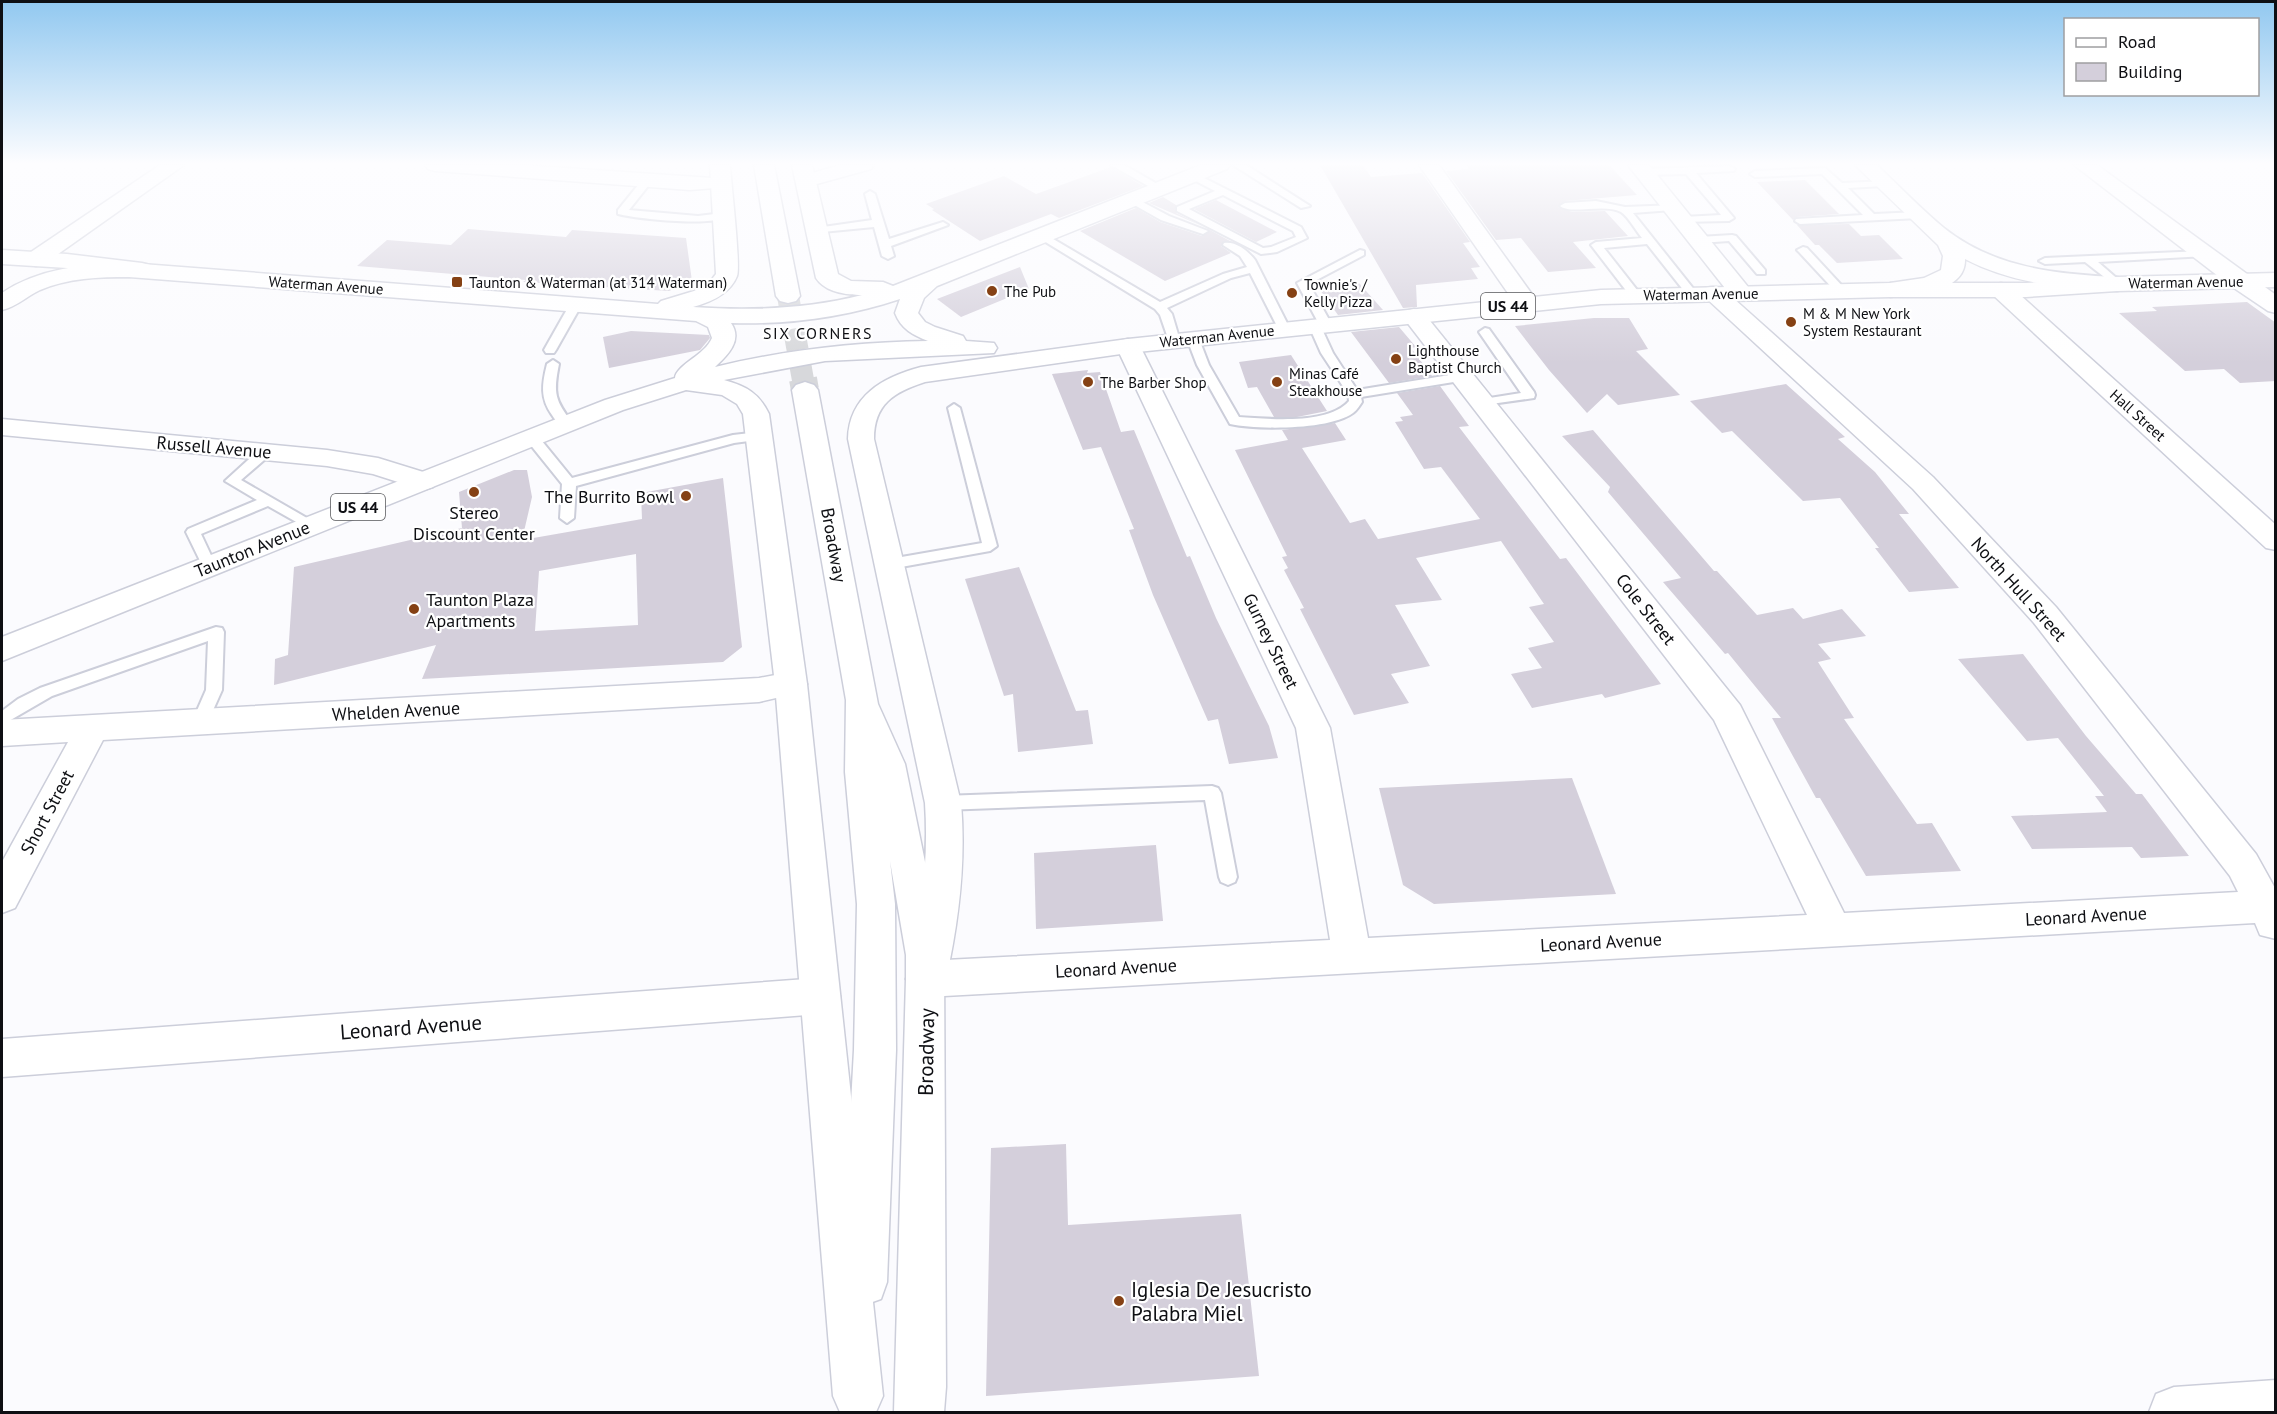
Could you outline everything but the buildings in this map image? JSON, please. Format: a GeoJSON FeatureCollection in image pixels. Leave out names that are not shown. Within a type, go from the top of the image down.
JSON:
{"type":"FeatureCollection","features":[{"type":"Feature","properties":{"kind":"main road"},"geometry":{"type":"LineString","coordinates":[[36,259],[77,231]]}},
{"type":"Feature","properties":{"kind":"main road"},"geometry":{"type":"LineString","coordinates":[[650,310],[699,297],[715,289],[725,280],[728,262],[725,231]]}},
{"type":"Feature","properties":{"kind":"main road"},"geometry":{"type":"LineString","coordinates":[[776,231],[788,296]]}},
{"type":"Feature","properties":{"kind":"main road"},"geometry":{"type":"LineString","coordinates":[[816,231],[827,278],[838,286],[868,290],[929,281],[1056,231]]}},
{"type":"Feature","properties":{"kind":"main road"},"geometry":{"type":"LineString","coordinates":[[1476,231],[1527,304]]}},
{"type":"Feature","properties":{"kind":"main road","name":"North Hull Street"},"geometry":{"type":"LineString","coordinates":[[1692,231],[1699,240],[1716,293],[1923,483],[2045,615],[2243,865],[2272,913]]}},
{"type":"Feature","properties":{"kind":"main road","name":"US 44"},"geometry":{"type":"LineString","coordinates":[[1890,290],[1930,284],[1953,272],[1954,255],[1947,242],[1936,231]]}},
{"type":"Feature","properties":{"kind":"main road"},"geometry":{"type":"LineString","coordinates":[[2171,231],[2276,306]]}},
{"type":"Feature","properties":{"kind":"main road"},"geometry":{"type":"LineString","coordinates":[[1939,234],[1986,262],[2022,275],[2058,281],[2117,284]]}},
{"type":"Feature","properties":{"kind":"main road","name":"Waterman Avenue"},"geometry":{"type":"LineString","coordinates":[[2,257],[146,271],[702,315],[764,317],[825,311],[876,300],[929,281]]}},
{"type":"Feature","properties":{"kind":"main road"},"geometry":{"type":"LineString","coordinates":[[2,303],[30,286],[58,276],[101,270],[146,271]]}},
{"type":"Feature","properties":{"kind":"main road"},"geometry":{"type":"LineString","coordinates":[[2,276],[2,285]]}},
{"type":"Feature","properties":{"kind":"main road","name":"Waterman Avenue"},"geometry":{"type":"LineString","coordinates":[[1128,346],[1527,304],[1635,295],[2001,290],[2276,280]]}},
{"type":"Feature","properties":{"kind":"main road"},"geometry":{"type":"LineString","coordinates":[[929,281],[907,304],[906,315],[913,325],[944,339],[994,348]]}},
{"type":"Feature","properties":{"kind":"main road","name":"Hall Street"},"geometry":{"type":"LineString","coordinates":[[2001,290],[2276,541]]}},
{"type":"Feature","properties":{"kind":"main road"},"geometry":{"type":"LineString","coordinates":[[672,386],[713,357],[723,345],[725,339],[722,328],[714,320],[702,315]]}},
{"type":"Feature","properties":{"kind":"main road","name":"Cole Street"},"geometry":{"type":"LineString","coordinates":[[1413,316],[1728,714],[1833,929]]}},
{"type":"Feature","properties":{"kind":"main road"},"geometry":{"type":"LineString","coordinates":[[926,979],[943,907],[946,853],[943,803],[861,439],[862,419],[874,399],[900,382],[921,375],[1128,346]]}},
{"type":"Feature","properties":{"kind":"main road","name":"US 44"},"geometry":{"type":"LineString","coordinates":[[672,386],[744,368],[827,354],[900,348],[1128,346]]}},
{"type":"Feature","properties":{"kind":"main road","name":"Gurney Street"},"geometry":{"type":"LineString","coordinates":[[1128,346],[1313,728],[1352,956]]}},
{"type":"Feature","properties":{"kind":"main road"},"geometry":{"type":"LineString","coordinates":[[672,386],[713,386],[738,392],[754,408],[790,684],[859,1404]]}},
{"type":"Feature","properties":{"kind":"main road","name":"Taunton Avenue"},"geometry":{"type":"LineString","coordinates":[[2,650],[44,631],[566,424],[672,386]]}},
{"type":"Feature","properties":{"kind":"main road","name":"Broadway"},"geometry":{"type":"LineString","coordinates":[[805,390],[862,700],[862,772],[874,877],[877,961],[859,1404]]}},
{"type":"Feature","properties":{"kind":"main road","name":"Russell Avenue"},"geometry":{"type":"LineString","coordinates":[[2,427],[361,463],[423,481]]}},
{"type":"Feature","properties":{"kind":"main road"},"geometry":{"type":"LineString","coordinates":[[2,646],[44,631]]}},
{"type":"Feature","properties":{"kind":"main road","name":"Whelden Avenue"},"geometry":{"type":"LineString","coordinates":[[2,733],[759,690],[790,684]]}},
{"type":"Feature","properties":{"kind":"main road","name":"Broadway"},"geometry":{"type":"LineString","coordinates":[[862,700],[888,764],[917,905],[926,979],[919,1413]]}},
{"type":"Feature","properties":{"kind":"main road","name":"Short Street"},"geometry":{"type":"LineString","coordinates":[[2,897],[92,728]]}},
{"type":"Feature","properties":{"kind":"main road","name":"Leonard Avenue"},"geometry":{"type":"LineString","coordinates":[[926,979],[1833,929],[2272,913]]}},
{"type":"Feature","properties":{"kind":"main road","name":"Leonard Avenue"},"geometry":{"type":"LineString","coordinates":[[2,1058],[820,996]]}},
{"type":"Feature","properties":{"kind":"main road"},"geometry":{"type":"LineString","coordinates":[[2174,1413],[2276,1405]]}},
{"type":"Feature","properties":{"kind":"lane"},"geometry":{"type":"LineString","coordinates":[[880,231],[888,256]]}},
{"type":"Feature","properties":{"kind":"lane"},"geometry":{"type":"LineString","coordinates":[[885,244],[925,231]]}},
{"type":"Feature","properties":{"kind":"lane"},"geometry":{"type":"LineString","coordinates":[[1201,231],[1247,258],[1284,329]]}},
{"type":"Feature","properties":{"kind":"lane"},"geometry":{"type":"LineString","coordinates":[[1223,231],[1261,251],[1273,250],[1302,238],[1299,231]]}},
{"type":"Feature","properties":{"kind":"lane"},"geometry":{"type":"LineString","coordinates":[[1644,231],[1648,236],[1648,241]]}},
{"type":"Feature","properties":{"kind":"lane"},"geometry":{"type":"LineString","coordinates":[[1043,236],[1159,307],[1203,365],[1235,421],[1278,424],[1330,417],[1352,409],[1356,402],[1354,394],[1327,353],[1321,326],[1303,283],[1360,253]]}},
{"type":"Feature","properties":{"kind":"lane"},"geometry":{"type":"LineString","coordinates":[[1699,240],[1732,238],[1761,272]]}},
{"type":"Feature","properties":{"kind":"lane"},"geometry":{"type":"LineString","coordinates":[[1635,295],[1596,245],[1648,241],[1716,293]]}},
{"type":"Feature","properties":{"kind":"lane"},"geometry":{"type":"LineString","coordinates":[[1803,250],[1841,291]]}},
{"type":"Feature","properties":{"kind":"lane"},"geometry":{"type":"LineString","coordinates":[[2045,261],[2202,254]]}},
{"type":"Feature","properties":{"kind":"lane"},"geometry":{"type":"LineString","coordinates":[[2088,259],[2117,284]]}},
{"type":"Feature","properties":{"kind":"lane"},"geometry":{"type":"LineString","coordinates":[[1159,307],[1227,276],[1254,269]]}},
{"type":"Feature","properties":{"kind":"lane"},"geometry":{"type":"LineString","coordinates":[[550,350],[576,304]]}},
{"type":"Feature","properties":{"kind":"lane"},"geometry":{"type":"LineString","coordinates":[[1482,402],[1529,395],[1485,332]]}},
{"type":"Feature","properties":{"kind":"lane"},"geometry":{"type":"LineString","coordinates":[[553,364],[548,400],[566,424]]}},
{"type":"Feature","properties":{"kind":"lane"},"geometry":{"type":"LineString","coordinates":[[1354,394],[1462,376]]}},
{"type":"Feature","properties":{"kind":"lane"},"geometry":{"type":"LineString","coordinates":[[890,564],[990,546],[954,408]]}},
{"type":"Feature","properties":{"kind":"lane"},"geometry":{"type":"LineString","coordinates":[[569,483],[733,439],[759,436]]}},
{"type":"Feature","properties":{"kind":"lane"},"geometry":{"type":"LineString","coordinates":[[532,438],[569,483],[567,518]]}},
{"type":"Feature","properties":{"kind":"lane"},"geometry":{"type":"LineString","coordinates":[[265,452],[232,482],[312,525]]}},
{"type":"Feature","properties":{"kind":"lane"},"geometry":{"type":"LineString","coordinates":[[209,566],[193,532],[268,501]]}},
{"type":"Feature","properties":{"kind":"lane"},"geometry":{"type":"LineString","coordinates":[[2,719],[46,692],[216,632],[214,690],[200,722]]}},
{"type":"Feature","properties":{"kind":"lane"},"geometry":{"type":"LineString","coordinates":[[943,803],[1212,793],[1228,877]]}},
{"type":"Feature","properties":{"kind":"tunnel"},"geometry":{"type":"LineString","coordinates":[[788,296],[803,380]]}},
{"type":"Feature","properties":{"kind":"tunnel"},"geometry":{"type":"LineString","coordinates":[[803,379],[805,390]]}},
{"type":"Feature","properties":{"kind":"place","name":"Taunton & Waterman (at 314 Waterman)"},"geometry":{"type":"Point","coordinates":[457,282]}},
{"type":"Feature","properties":{"kind":"place","name":"The Pub"},"geometry":{"type":"Point","coordinates":[992,291]}},
{"type":"Feature","properties":{"kind":"place","name":"Townie's / Kelly Pizza"},"geometry":{"type":"Point","coordinates":[1292,293]}},
{"type":"Feature","properties":{"kind":"place","name":"M & M New York System Restaurant"},"geometry":{"type":"Point","coordinates":[1791,322]}},
{"type":"Feature","properties":{"kind":"place","name":"Lighthouse Baptist Church"},"geometry":{"type":"Point","coordinates":[1396,359]}},
{"type":"Feature","properties":{"kind":"place","name":"The Barber Shop"},"geometry":{"type":"Point","coordinates":[1088,382]}},
{"type":"Feature","properties":{"kind":"place","name":"Minas Café Steakhouse"},"geometry":{"type":"Point","coordinates":[1277,382]}},
{"type":"Feature","properties":{"kind":"place","name":"Stereo Discount Center"},"geometry":{"type":"Point","coordinates":[474,492]}},
{"type":"Feature","properties":{"kind":"place","name":"The Burrito Bowl"},"geometry":{"type":"Point","coordinates":[686,496]}},
{"type":"Feature","properties":{"kind":"place","name":"Taunton Plaza Apartments"},"geometry":{"type":"Point","coordinates":[414,609]}},
{"type":"Feature","properties":{"kind":"place","name":"Iglesia De Jesucristo Palabra Miel"},"geometry":{"type":"Point","coordinates":[1119,1301]}},
{"type":"Feature","properties":{"kind":"district","name":"SIX CORNERS"},"geometry":{"type":"Point","coordinates":[818,333]}}]}
